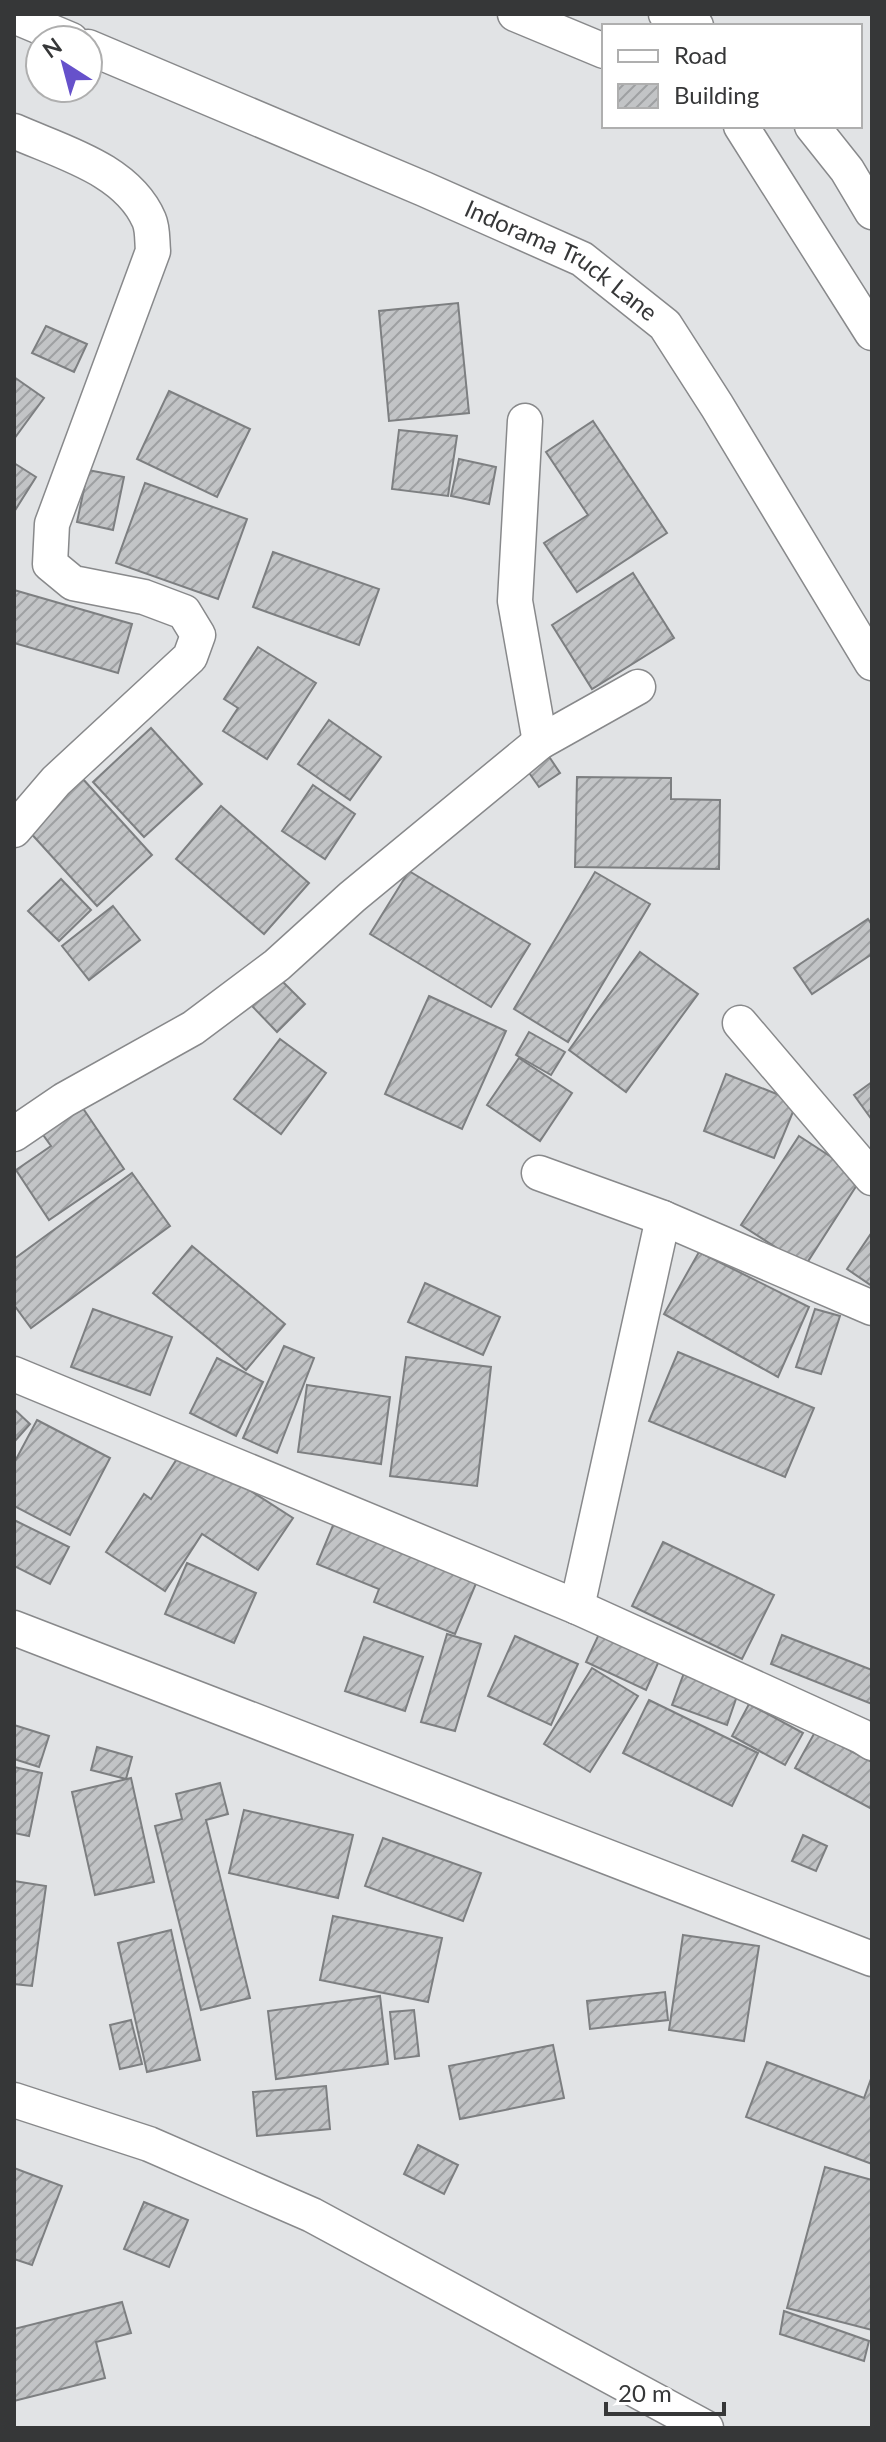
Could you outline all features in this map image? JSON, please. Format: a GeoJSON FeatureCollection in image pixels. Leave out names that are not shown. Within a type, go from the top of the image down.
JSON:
{"type":"FeatureCollection","features":[{"type":"Feature","properties":{"kind":"street"},"geometry":{"type":"LineString","coordinates":[[515,14],[602,50]]}},
{"type":"Feature","properties":{"kind":"street"},"geometry":{"type":"LineString","coordinates":[[666,14],[691,24]]}},
{"type":"Feature","properties":{"kind":"street"},"geometry":{"type":"LineString","coordinates":[[14,16],[33,24]]}},
{"type":"Feature","properties":{"kind":"street","name":"Indorama Truck Lane"},"geometry":{"type":"LineString","coordinates":[[104,54],[582,259],[665,325],[872,663]]}},
{"type":"Feature","properties":{"kind":"street"},"geometry":{"type":"LineString","coordinates":[[742,128],[872,333]]}},
{"type":"Feature","properties":{"kind":"street"},"geometry":{"type":"LineString","coordinates":[[814,128],[847,170],[872,212]]}},
{"type":"Feature","properties":{"kind":"street"},"geometry":{"type":"LineString","coordinates":[[14,131],[103,171],[134,193],[151,222],[153,251],[52,524],[50,564],[73,583],[144,597],[184,612],[198,635],[190,657],[56,781],[14,830]]}},
{"type":"Feature","properties":{"kind":"street"},"geometry":{"type":"LineString","coordinates":[[525,421],[515,601],[540,742]]}},
{"type":"Feature","properties":{"kind":"street"},"geometry":{"type":"LineString","coordinates":[[14,1134],[64,1100],[193,1028],[277,965],[352,897],[540,742],[638,687]]}},
{"type":"Feature","properties":{"kind":"street"},"geometry":{"type":"LineString","coordinates":[[740,1023],[872,1178]]}},
{"type":"Feature","properties":{"kind":"street"},"geometry":{"type":"LineString","coordinates":[[539,1173],[663,1218],[872,1308]]}},
{"type":"Feature","properties":{"kind":"street"},"geometry":{"type":"LineString","coordinates":[[577,1607],[663,1218]]}},
{"type":"Feature","properties":{"kind":"street"},"geometry":{"type":"LineString","coordinates":[[14,1374],[577,1607],[872,1743]]}},
{"type":"Feature","properties":{"kind":"street"},"geometry":{"type":"LineString","coordinates":[[14,1628],[872,1959]]}},
{"type":"Feature","properties":{"kind":"street"},"geometry":{"type":"LineString","coordinates":[[14,2100],[149,2144],[312,2215],[706,2428]]}},
{"type":"Feature","properties":{"kind":"building"},"geometry":{"type":"Polygon","coordinates":[[[458,303],[469,413],[389,421],[379,311],[458,303]]]}},
{"type":"Feature","properties":{"kind":"building"},"geometry":{"type":"Polygon","coordinates":[[[46,326],[87,344],[74,372],[32,353],[46,326]]]}},
{"type":"Feature","properties":{"kind":"building"},"geometry":{"type":"Polygon","coordinates":[[[14,377],[44,398],[14,439],[14,377]]]}},
{"type":"Feature","properties":{"kind":"building"},"geometry":{"type":"Polygon","coordinates":[[[169,391],[250,429],[217,497],[137,459],[169,391]]]}},
{"type":"Feature","properties":{"kind":"building"},"geometry":{"type":"Polygon","coordinates":[[[593,421],[667,533],[577,592],[544,543],[588,515],[546,452],[593,421]]]}},
{"type":"Feature","properties":{"kind":"building"},"geometry":{"type":"Polygon","coordinates":[[[399,430],[457,436],[448,496],[392,489],[399,430]]]}},
{"type":"Feature","properties":{"kind":"building"},"geometry":{"type":"Polygon","coordinates":[[[459,459],[496,467],[489,504],[451,496],[459,459]]]}},
{"type":"Feature","properties":{"kind":"building"},"geometry":{"type":"Polygon","coordinates":[[[14,463],[36,477],[14,512],[14,463]]]}},
{"type":"Feature","properties":{"kind":"building"},"geometry":{"type":"Polygon","coordinates":[[[88,470],[124,477],[113,530],[77,522],[88,470]]]}},
{"type":"Feature","properties":{"kind":"building"},"geometry":{"type":"Polygon","coordinates":[[[145,483],[247,519],[218,599],[116,563],[145,483]]]}},
{"type":"Feature","properties":{"kind":"building"},"geometry":{"type":"Polygon","coordinates":[[[273,552],[379,589],[359,645],[253,607],[273,552]]]}},
{"type":"Feature","properties":{"kind":"building"},"geometry":{"type":"Polygon","coordinates":[[[633,573],[674,638],[592,689],[552,625],[633,573]]]}},
{"type":"Feature","properties":{"kind":"building"},"geometry":{"type":"Polygon","coordinates":[[[14,590],[132,624],[118,673],[14,643],[14,590]]]}},
{"type":"Feature","properties":{"kind":"building"},"geometry":{"type":"Polygon","coordinates":[[[258,647],[316,683],[267,759],[223,731],[238,708],[224,699],[258,647]]]}},
{"type":"Feature","properties":{"kind":"building"},"geometry":{"type":"Polygon","coordinates":[[[329,720],[381,757],[350,800],[298,764],[329,720]]]}},
{"type":"Feature","properties":{"kind":"building"},"geometry":{"type":"Polygon","coordinates":[[[151,728],[202,784],[144,837],[93,782],[151,728]]]}},
{"type":"Feature","properties":{"kind":"building"},"geometry":{"type":"Polygon","coordinates":[[[546,752],[560,773],[539,787],[525,767],[546,752]]]}},
{"type":"Feature","properties":{"kind":"building"},"geometry":{"type":"Polygon","coordinates":[[[577,777],[671,778],[671,799],[720,800],[719,869],[575,867],[577,777]]]}},
{"type":"Feature","properties":{"kind":"building"},"geometry":{"type":"Polygon","coordinates":[[[82,778],[152,855],[97,906],[27,829],[82,778]]]}},
{"type":"Feature","properties":{"kind":"building"},"geometry":{"type":"Polygon","coordinates":[[[313,785],[355,814],[325,859],[282,831],[313,785]]]}},
{"type":"Feature","properties":{"kind":"building"},"geometry":{"type":"Polygon","coordinates":[[[221,806],[309,883],[264,934],[176,859],[221,806]]]}},
{"type":"Feature","properties":{"kind":"building"},"geometry":{"type":"Polygon","coordinates":[[[409,871],[530,944],[491,1007],[370,934],[409,871]]]}},
{"type":"Feature","properties":{"kind":"building"},"geometry":{"type":"Polygon","coordinates":[[[595,872],[650,904],[568,1042],[514,1009],[595,872]]]}},
{"type":"Feature","properties":{"kind":"building"},"geometry":{"type":"Polygon","coordinates":[[[61,879],[91,910],[59,941],[28,911],[61,879]]]}},
{"type":"Feature","properties":{"kind":"building"},"geometry":{"type":"Polygon","coordinates":[[[113,906],[140,940],[89,980],[62,946],[113,906]]]}},
{"type":"Feature","properties":{"kind":"building"},"geometry":{"type":"Polygon","coordinates":[[[868,919],[872,925],[872,954],[812,994],[794,968],[868,919]]]}},
{"type":"Feature","properties":{"kind":"building"},"geometry":{"type":"Polygon","coordinates":[[[640,952],[698,994],[626,1092],[569,1050],[640,952]]]}},
{"type":"Feature","properties":{"kind":"building"},"geometry":{"type":"Polygon","coordinates":[[[280,979],[305,1004],[277,1032],[252,1006],[280,979]]]}},
{"type":"Feature","properties":{"kind":"building"},"geometry":{"type":"Polygon","coordinates":[[[429,996],[506,1031],[462,1129],[385,1094],[429,996]]]}},
{"type":"Feature","properties":{"kind":"building"},"geometry":{"type":"Polygon","coordinates":[[[529,1032],[565,1052],[551,1075],[516,1055],[529,1032]]]}},
{"type":"Feature","properties":{"kind":"building"},"geometry":{"type":"Polygon","coordinates":[[[280,1039],[326,1073],[281,1134],[234,1099],[280,1039]]]}},
{"type":"Feature","properties":{"kind":"building"},"geometry":{"type":"Polygon","coordinates":[[[519,1058],[572,1093],[540,1141],[487,1105],[519,1058]]]}},
{"type":"Feature","properties":{"kind":"building"},"geometry":{"type":"Polygon","coordinates":[[[726,1074],[797,1102],[774,1158],[704,1131],[726,1074]]]}},
{"type":"Feature","properties":{"kind":"building"},"geometry":{"type":"Polygon","coordinates":[[[872,1082],[872,1120],[854,1095],[872,1082]]]}},
{"type":"Feature","properties":{"kind":"building"},"geometry":{"type":"Polygon","coordinates":[[[76,1098],[124,1169],[49,1220],[16,1170],[51,1146],[36,1125],[76,1098]]]}},
{"type":"Feature","properties":{"kind":"building"},"geometry":{"type":"Polygon","coordinates":[[[799,1136],[862,1177],[805,1266],[741,1225],[799,1136]]]}},
{"type":"Feature","properties":{"kind":"building"},"geometry":{"type":"Polygon","coordinates":[[[132,1173],[170,1226],[31,1328],[14,1305],[14,1259],[132,1173]]]}},
{"type":"Feature","properties":{"kind":"building"},"geometry":{"type":"Polygon","coordinates":[[[872,1232],[872,1286],[847,1269],[872,1232]]]}},
{"type":"Feature","properties":{"kind":"building"},"geometry":{"type":"Polygon","coordinates":[[[192,1246],[285,1324],[246,1370],[153,1293],[192,1246]]]}},
{"type":"Feature","properties":{"kind":"building"},"geometry":{"type":"Polygon","coordinates":[[[699,1252],[809,1307],[778,1377],[664,1314],[699,1252]]]}},
{"type":"Feature","properties":{"kind":"building"},"geometry":{"type":"Polygon","coordinates":[[[425,1283],[500,1317],[483,1355],[408,1322],[425,1283]]]}},
{"type":"Feature","properties":{"kind":"building"},"geometry":{"type":"Polygon","coordinates":[[[93,1309],[172,1337],[150,1395],[71,1367],[93,1309]]]}},
{"type":"Feature","properties":{"kind":"building"},"geometry":{"type":"Polygon","coordinates":[[[815,1309],[840,1316],[821,1374],[796,1367],[815,1309]]]}},
{"type":"Feature","properties":{"kind":"building"},"geometry":{"type":"Polygon","coordinates":[[[284,1346],[314,1358],[277,1453],[243,1438],[284,1346]]]}},
{"type":"Feature","properties":{"kind":"building"},"geometry":{"type":"Polygon","coordinates":[[[678,1352],[814,1408],[785,1477],[649,1421],[678,1352]]]}},
{"type":"Feature","properties":{"kind":"building"},"geometry":{"type":"Polygon","coordinates":[[[406,1357],[491,1367],[477,1486],[390,1476],[406,1357]]]}},
{"type":"Feature","properties":{"kind":"building"},"geometry":{"type":"Polygon","coordinates":[[[217,1358],[263,1382],[236,1436],[190,1413],[217,1358]]]}},
{"type":"Feature","properties":{"kind":"building"},"geometry":{"type":"Polygon","coordinates":[[[307,1385],[390,1397],[381,1464],[298,1452],[307,1385]]]}},
{"type":"Feature","properties":{"kind":"building"},"geometry":{"type":"Polygon","coordinates":[[[14,1409],[30,1424],[14,1442],[14,1409]]]}},
{"type":"Feature","properties":{"kind":"building"},"geometry":{"type":"Polygon","coordinates":[[[37,1420],[110,1458],[70,1535],[14,1506],[14,1463],[37,1420]]]}},
{"type":"Feature","properties":{"kind":"building"},"geometry":{"type":"Polygon","coordinates":[[[184,1448],[293,1518],[258,1570],[202,1534],[165,1591],[106,1552],[144,1494],[151,1499],[184,1448]]]}},
{"type":"Feature","properties":{"kind":"building"},"geometry":{"type":"Polygon","coordinates":[[[14,1520],[69,1547],[50,1584],[14,1566],[14,1520]]]}},
{"type":"Feature","properties":{"kind":"building"},"geometry":{"type":"Polygon","coordinates":[[[334,1523],[477,1581],[455,1634],[374,1602],[379,1589],[317,1564],[334,1523]]]}},
{"type":"Feature","properties":{"kind":"building"},"geometry":{"type":"Polygon","coordinates":[[[663,1542],[774,1595],[742,1659],[632,1606],[663,1542]]]}},
{"type":"Feature","properties":{"kind":"building"},"geometry":{"type":"Polygon","coordinates":[[[187,1563],[256,1593],[234,1643],[165,1614],[187,1563]]]}},
{"type":"Feature","properties":{"kind":"building"},"geometry":{"type":"Polygon","coordinates":[[[447,1634],[481,1644],[455,1731],[421,1722],[447,1634]]]}},
{"type":"Feature","properties":{"kind":"building"},"geometry":{"type":"Polygon","coordinates":[[[599,1634],[659,1661],[646,1690],[586,1662],[599,1634]]]}},
{"type":"Feature","properties":{"kind":"building"},"geometry":{"type":"Polygon","coordinates":[[[782,1635],[872,1670],[872,1704],[771,1664],[782,1635]]]}},
{"type":"Feature","properties":{"kind":"building"},"geometry":{"type":"Polygon","coordinates":[[[515,1636],[578,1664],[551,1725],[488,1696],[515,1636]]]}},
{"type":"Feature","properties":{"kind":"building"},"geometry":{"type":"Polygon","coordinates":[[[364,1637],[423,1657],[405,1711],[345,1691],[364,1637]]]}},
{"type":"Feature","properties":{"kind":"building"},"geometry":{"type":"Polygon","coordinates":[[[592,1668],[638,1696],[590,1772],[544,1744],[592,1668]]]}},
{"type":"Feature","properties":{"kind":"building"},"geometry":{"type":"Polygon","coordinates":[[[684,1673],[738,1693],[727,1725],[672,1705],[684,1673]]]}},
{"type":"Feature","properties":{"kind":"building"},"geometry":{"type":"Polygon","coordinates":[[[649,1700],[758,1753],[732,1806],[623,1753],[649,1700]]]}},
{"type":"Feature","properties":{"kind":"building"},"geometry":{"type":"Polygon","coordinates":[[[749,1704],[803,1733],[785,1765],[732,1736],[749,1704]]]}},
{"type":"Feature","properties":{"kind":"building"},"geometry":{"type":"Polygon","coordinates":[[[14,1725],[49,1736],[39,1767],[14,1759],[14,1725]]]}},
{"type":"Feature","properties":{"kind":"building"},"geometry":{"type":"Polygon","coordinates":[[[815,1732],[872,1762],[872,1809],[795,1768],[815,1732]]]}},
{"type":"Feature","properties":{"kind":"building"},"geometry":{"type":"Polygon","coordinates":[[[97,1747],[132,1757],[126,1779],[91,1770],[97,1747]]]}},
{"type":"Feature","properties":{"kind":"building"},"geometry":{"type":"Polygon","coordinates":[[[14,1767],[42,1773],[29,1836],[14,1833],[14,1767]]]}},
{"type":"Feature","properties":{"kind":"building"},"geometry":{"type":"Polygon","coordinates":[[[131,1778],[154,1882],[95,1895],[72,1792],[131,1778]]]}},
{"type":"Feature","properties":{"kind":"building"},"geometry":{"type":"Polygon","coordinates":[[[220,1783],[228,1814],[206,1820],[250,1998],[201,2010],[155,1826],[182,1819],[176,1794],[220,1783]]]}},
{"type":"Feature","properties":{"kind":"building"},"geometry":{"type":"Polygon","coordinates":[[[244,1810],[353,1835],[338,1898],[229,1873],[244,1810]]]}},
{"type":"Feature","properties":{"kind":"building"},"geometry":{"type":"Polygon","coordinates":[[[803,1835],[827,1846],[816,1871],[792,1861],[803,1835]]]}},
{"type":"Feature","properties":{"kind":"building"},"geometry":{"type":"Polygon","coordinates":[[[383,1838],[481,1873],[463,1921],[365,1886],[383,1838]]]}},
{"type":"Feature","properties":{"kind":"building"},"geometry":{"type":"Polygon","coordinates":[[[14,1881],[46,1886],[32,1986],[14,1984],[14,1881]]]}},
{"type":"Feature","properties":{"kind":"building"},"geometry":{"type":"Polygon","coordinates":[[[333,1916],[442,1938],[428,2002],[320,1980],[333,1916]]]}},
{"type":"Feature","properties":{"kind":"building"},"geometry":{"type":"Polygon","coordinates":[[[171,1930],[200,2060],[147,2072],[118,1943],[171,1930]]]}},
{"type":"Feature","properties":{"kind":"building"},"geometry":{"type":"Polygon","coordinates":[[[683,1935],[759,1946],[744,2041],[669,2030],[683,1935]]]}},
{"type":"Feature","properties":{"kind":"building"},"geometry":{"type":"Polygon","coordinates":[[[665,1992],[668,2020],[590,2029],[587,2001],[665,1992]]]}},
{"type":"Feature","properties":{"kind":"building"},"geometry":{"type":"Polygon","coordinates":[[[380,1996],[388,2064],[276,2079],[268,2011],[380,1996]]]}},
{"type":"Feature","properties":{"kind":"building"},"geometry":{"type":"Polygon","coordinates":[[[414,2010],[419,2056],[395,2059],[390,2012],[414,2010]]]}},
{"type":"Feature","properties":{"kind":"building"},"geometry":{"type":"Polygon","coordinates":[[[131,2020],[142,2064],[120,2069],[110,2025],[131,2020]]]}},
{"type":"Feature","properties":{"kind":"building"},"geometry":{"type":"Polygon","coordinates":[[[553,2045],[564,2098],[460,2119],[449,2066],[553,2045]]]}},
{"type":"Feature","properties":{"kind":"building"},"geometry":{"type":"Polygon","coordinates":[[[767,2062],[864,2098],[872,2076],[872,2164],[746,2117],[767,2062]]]}},
{"type":"Feature","properties":{"kind":"building"},"geometry":{"type":"Polygon","coordinates":[[[326,2086],[330,2129],[257,2136],[253,2092],[326,2086]]]}},
{"type":"Feature","properties":{"kind":"building"},"geometry":{"type":"Polygon","coordinates":[[[418,2145],[458,2165],[444,2194],[404,2174],[418,2145]]]}},
{"type":"Feature","properties":{"kind":"building"},"geometry":{"type":"Polygon","coordinates":[[[825,2167],[872,2180],[872,2330],[787,2308],[825,2167]]]}},
{"type":"Feature","properties":{"kind":"building"},"geometry":{"type":"Polygon","coordinates":[[[14,2168],[62,2186],[32,2265],[14,2259],[14,2168]]]}},
{"type":"Feature","properties":{"kind":"building"},"geometry":{"type":"Polygon","coordinates":[[[144,2202],[188,2220],[169,2267],[124,2249],[144,2202]]]}},
{"type":"Feature","properties":{"kind":"building"},"geometry":{"type":"Polygon","coordinates":[[[122,2302],[131,2333],[96,2342],[105,2378],[14,2401],[14,2329],[122,2302]]]}},
{"type":"Feature","properties":{"kind":"building"},"geometry":{"type":"Polygon","coordinates":[[[784,2311],[869,2341],[864,2361],[780,2334],[784,2311]]]}}]}
